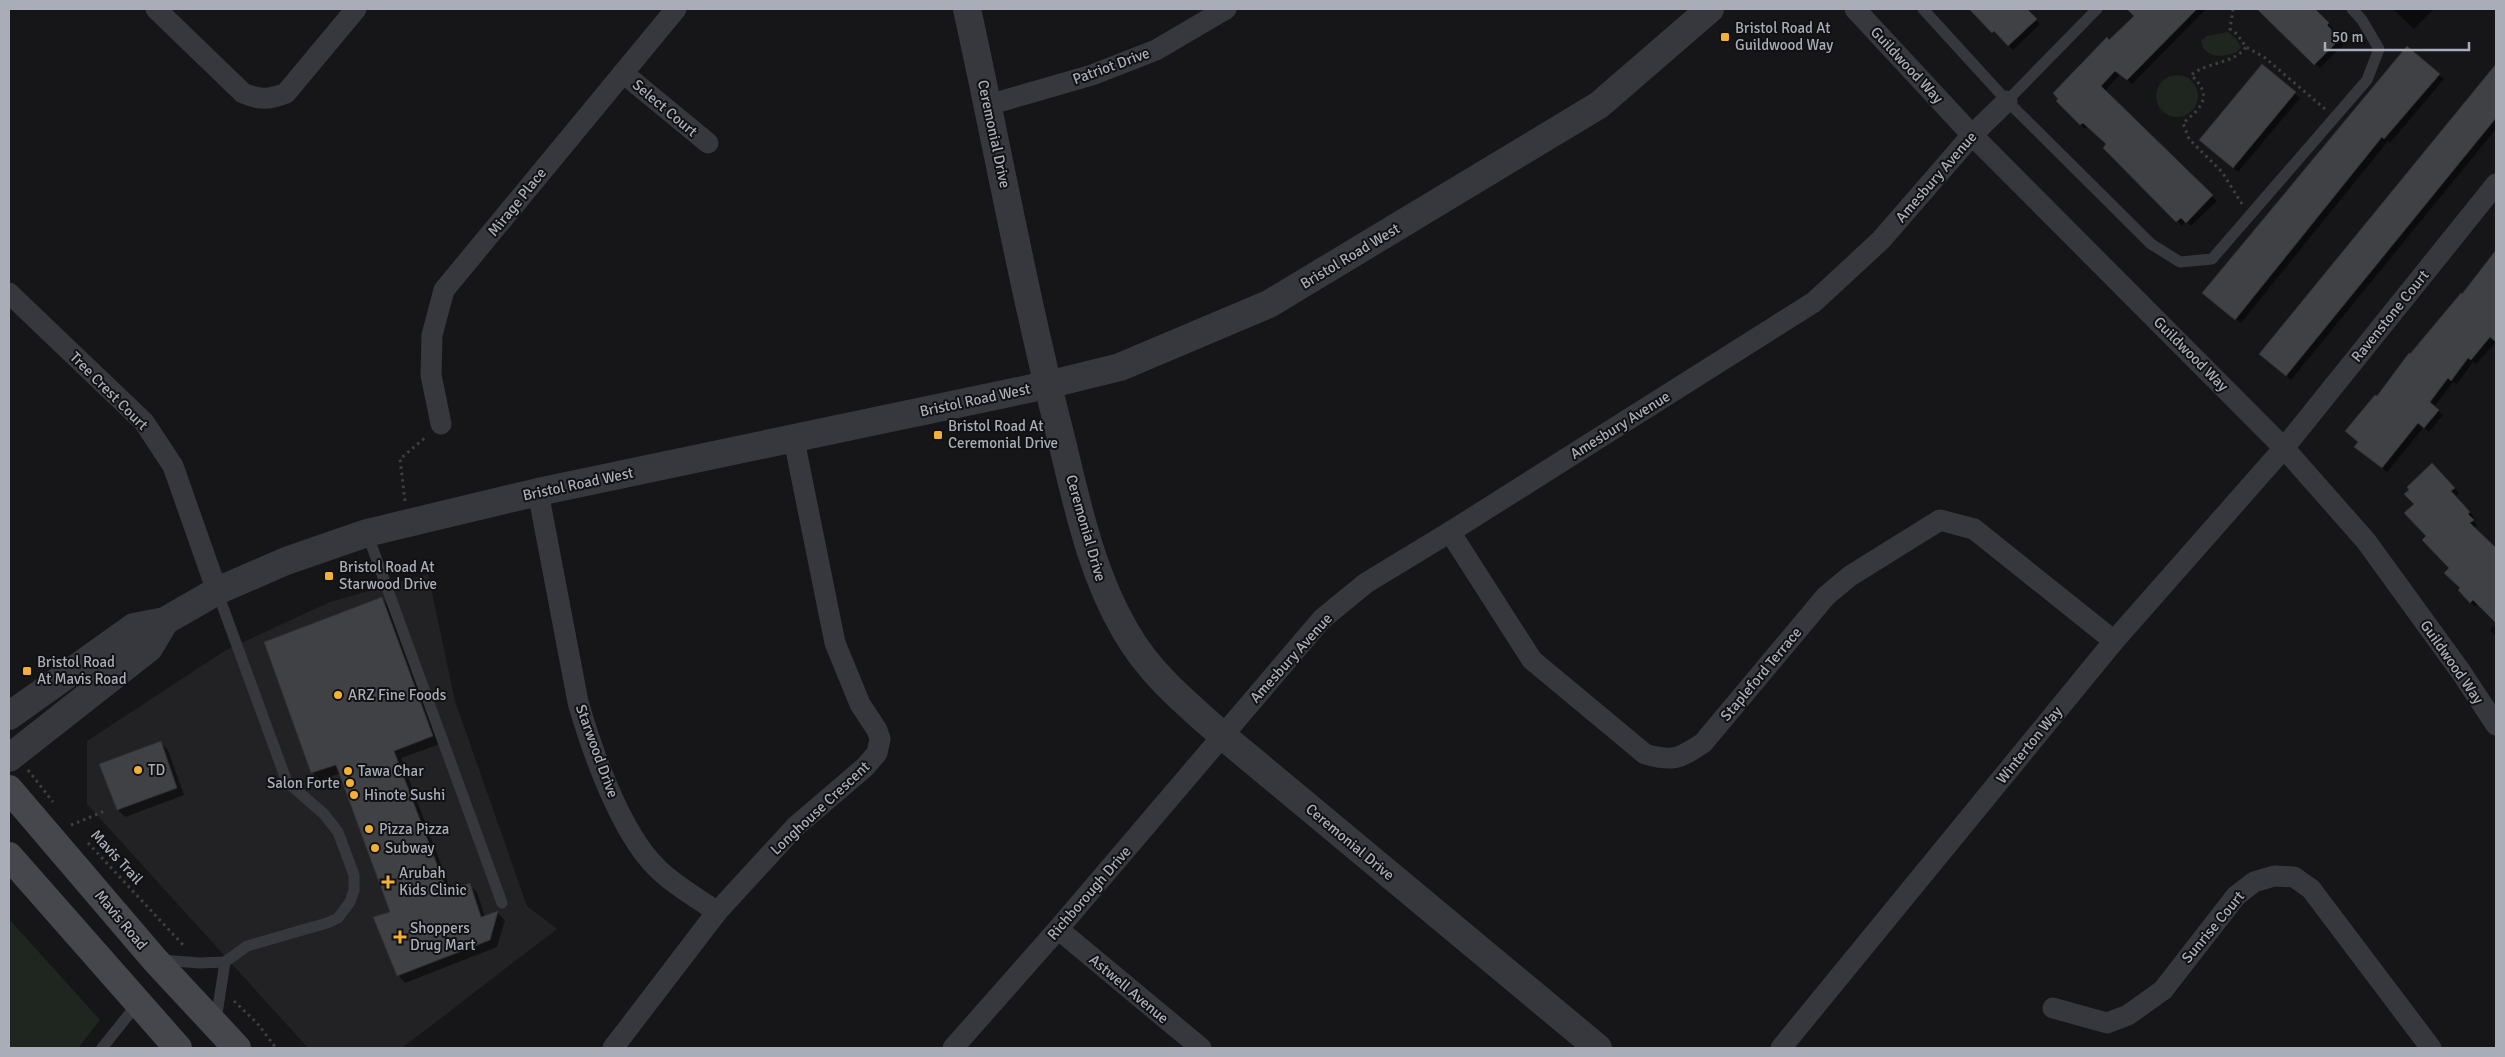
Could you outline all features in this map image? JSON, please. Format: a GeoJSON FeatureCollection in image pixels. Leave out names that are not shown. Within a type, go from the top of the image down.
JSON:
{"type":"FeatureCollection","features":[{"type":"Feature","properties":{"kind":"main road","name":"Mavis Road"},"geometry":{"type":"LineString","coordinates":[[9,789],[154,960],[237,1048]]}},
{"type":"Feature","properties":{"kind":"main road"},"geometry":{"type":"LineString","coordinates":[[9,856],[178,1048]]}},
{"type":"Feature","properties":{"kind":"street"},"geometry":{"type":"LineString","coordinates":[[156,9],[243,93],[257,99],[271,99],[286,94],[356,9]]}},
{"type":"Feature","properties":{"kind":"street","name":"Mirage Place"},"geometry":{"type":"LineString","coordinates":[[441,424],[431,375],[432,343],[444,290],[676,9]]}},
{"type":"Feature","properties":{"kind":"street","name":"Ceremonial Drive"},"geometry":{"type":"LineString","coordinates":[[967,9],[1047,385],[1087,544],[1101,584],[1126,634],[1163,683],[1222,736],[1598,1048]]}},
{"type":"Feature","properties":{"kind":"street","name":"Patriot Drive"},"geometry":{"type":"LineString","coordinates":[[988,105],[1092,75],[1156,50],[1226,9]]}},
{"type":"Feature","properties":{"kind":"street","name":"Bristol Road West"},"geometry":{"type":"LineString","coordinates":[[9,716],[134,627],[166,621],[217,591],[286,561],[367,533],[538,492],[794,440],[1047,385],[1120,366],[1270,304],[1599,105],[1710,9]]}},
{"type":"Feature","properties":{"kind":"street","name":"Guildwood Way"},"geometry":{"type":"LineString","coordinates":[[1855,9],[1972,135],[2284,448],[2366,541],[2461,672],[2496,725]]}},
{"type":"Feature","properties":{"kind":"street","name":"Select Court"},"geometry":{"type":"LineString","coordinates":[[623,73],[708,143]]}},
{"type":"Feature","properties":{"kind":"street","name":"Amesbury Avenue"},"geometry":{"type":"LineString","coordinates":[[1222,736],[1322,619],[1366,583],[1814,302],[1881,240],[1972,135],[2007,100]]}},
{"type":"Feature","properties":{"kind":"street","name":"Ravenstone Court"},"geometry":{"type":"LineString","coordinates":[[2284,448],[2496,184]]}},
{"type":"Feature","properties":{"kind":"street","name":"Tree Crest Court"},"geometry":{"type":"LineString","coordinates":[[9,293],[144,422],[173,466],[217,591]]}},
{"type":"Feature","properties":{"kind":"street","name":"Longhouse Crescent"},"geometry":{"type":"LineString","coordinates":[[613,1048],[717,912],[795,827],[865,767],[877,753],[880,739],[877,730],[860,704],[836,643],[794,440]]}},
{"type":"Feature","properties":{"kind":"street","name":"Winterton Way"},"geometry":{"type":"LineString","coordinates":[[1781,1048],[2114,641],[2284,448]]}},
{"type":"Feature","properties":{"kind":"street","name":"Starwood Drive"},"geometry":{"type":"LineString","coordinates":[[538,492],[578,702],[586,732],[614,798],[634,839],[656,868],[717,912]]}},
{"type":"Feature","properties":{"kind":"street","name":"Stapleford Terrace"},"geometry":{"type":"LineString","coordinates":[[1450,532],[1532,660],[1645,754],[1665,760],[1686,755],[1703,743],[1826,596],[1850,576],[1940,520],[1974,529],[2114,641]]}},
{"type":"Feature","properties":{"kind":"street","name":"Bristol Road West"},"geometry":{"type":"LineString","coordinates":[[19,764],[149,648],[166,621]]}},
{"type":"Feature","properties":{"kind":"street","name":"Richborough Drive"},"geometry":{"type":"LineString","coordinates":[[953,1048],[1058,929],[1222,736]]}},
{"type":"Feature","properties":{"kind":"street","name":"Sunrise Court"},"geometry":{"type":"LineString","coordinates":[[2053,1008],[2107,1024],[2128,1015],[2162,990],[2236,896],[2254,882],[2274,876],[2294,877],[2311,888],[2431,1048]]}},
{"type":"Feature","properties":{"kind":"street","name":"Astwell Avenue"},"geometry":{"type":"LineString","coordinates":[[1058,929],[1201,1048]]}},
{"type":"Feature","properties":{"kind":"lane"},"geometry":{"type":"LineString","coordinates":[[1923,9],[2007,100],[2151,244],[2180,262],[2212,259],[2367,80],[2379,49],[2362,20],[2352,9]]}},
{"type":"Feature","properties":{"kind":"lane"},"geometry":{"type":"LineString","coordinates":[[2007,100],[2096,9]]}},
{"type":"Feature","properties":{"kind":"lane"},"geometry":{"type":"LineString","coordinates":[[367,533],[502,903]]}},
{"type":"Feature","properties":{"kind":"lane"},"geometry":{"type":"LineString","coordinates":[[154,960],[200,963],[225,962],[246,946],[327,923],[338,918],[350,902],[354,890],[354,876],[338,832],[324,814],[287,782],[217,591]]}},
{"type":"Feature","properties":{"kind":"lane"},"geometry":{"type":"LineString","coordinates":[[215,1024],[225,962]]}},
{"type":"Feature","properties":{"kind":"lane"},"geometry":{"type":"LineString","coordinates":[[102,1048],[138,1003]]}},
{"type":"Feature","properties":{"kind":"path"},"geometry":{"type":"LineString","coordinates":[[2233,9],[2230,29],[2237,34],[2246,48],[2264,57],[2335,117]]}},
{"type":"Feature","properties":{"kind":"path"},"geometry":{"type":"LineString","coordinates":[[2246,48],[2240,56],[2202,66],[2191,75],[2201,84],[2204,97],[2200,110],[2183,123],[2188,139],[2222,172],[2250,216]]}},
{"type":"Feature","properties":{"kind":"path"},"geometry":{"type":"LineString","coordinates":[[408,522],[400,459],[441,424]]}},
{"type":"Feature","properties":{"kind":"path"},"geometry":{"type":"LineString","coordinates":[[19,764],[59,810]]}},
{"type":"Feature","properties":{"kind":"path"},"geometry":{"type":"LineString","coordinates":[[71,825],[107,810]]}},
{"type":"Feature","properties":{"kind":"path","name":"Mavis Trail"},"geometry":{"type":"LineString","coordinates":[[65,817],[78,832]]}},
{"type":"Feature","properties":{"kind":"path","name":"Mavis Trail"},"geometry":{"type":"LineString","coordinates":[[85,839],[186,948]]}},
{"type":"Feature","properties":{"kind":"path"},"geometry":{"type":"LineString","coordinates":[[228,996],[257,1023],[276,1048]]}},
{"type":"Feature","properties":{"kind":"shaded area"},"geometry":{"type":"Polygon","coordinates":[[[2228,32],[2241,47],[2237,52],[2215,56],[2203,47],[2201,41],[2207,36],[2228,32]]]}},
{"type":"Feature","properties":{"kind":"shaded area"},"geometry":{"type":"Polygon","coordinates":[[[2173,75],[2181,75],[2192,81],[2198,96],[2192,111],[2181,117],[2173,117],[2162,111],[2156,100],[2156,92],[2162,81],[2173,75]]]}},
{"type":"Feature","properties":{"kind":"shaded area"},"geometry":{"type":"Polygon","coordinates":[[[428,574],[455,701],[527,906],[557,929],[402,1048],[308,1048],[87,804],[87,741],[226,650],[330,602],[428,574]]]}},
{"type":"Feature","properties":{"kind":"shaded area"},"geometry":{"type":"Polygon","coordinates":[[[9,919],[100,1020],[78,1048],[9,1048],[9,919]]]}},
{"type":"Feature","properties":{"kind":"building"},"geometry":{"type":"Polygon","coordinates":[[[1969,9],[2027,9],[2037,19],[2008,46],[1994,31],[1992,33],[1969,9]]]}},
{"type":"Feature","properties":{"kind":"building"},"geometry":{"type":"Polygon","coordinates":[[[2127,9],[2197,9],[2127,80],[2115,71],[2101,86],[2213,195],[2186,223],[2181,218],[2176,222],[2103,148],[2106,144],[2083,123],[2080,125],[2056,101],[2058,99],[2053,93],[2107,37],[2109,40],[2134,16],[2127,9]]]}},
{"type":"Feature","properties":{"kind":"building"},"geometry":{"type":"Polygon","coordinates":[[[2257,9],[2315,9],[2329,23],[2327,25],[2340,39],[2314,65],[2257,9]]]}},
{"type":"Feature","properties":{"kind":"building"},"geometry":{"type":"Polygon","coordinates":[[[2407,46],[2440,74],[2384,139],[2382,137],[2235,320],[2202,293],[2407,46]]]}},
{"type":"Feature","properties":{"kind":"building"},"geometry":{"type":"Polygon","coordinates":[[[2262,64],[2296,92],[2233,168],[2199,140],[2262,64]]]}},
{"type":"Feature","properties":{"kind":"building"},"geometry":{"type":"Polygon","coordinates":[[[2496,64],[2496,118],[2286,376],[2259,354],[2496,64]]]}},
{"type":"Feature","properties":{"kind":"building"},"geometry":{"type":"Polygon","coordinates":[[[2496,250],[2496,342],[2490,337],[2471,360],[2468,358],[2451,381],[2448,378],[2430,402],[2439,410],[2424,428],[2418,423],[2382,468],[2354,447],[2358,442],[2345,431],[2375,395],[2377,396],[2409,353],[2462,294],[2496,250]]]}},
{"type":"Feature","properties":{"kind":"building"},"geometry":{"type":"Polygon","coordinates":[[[2432,463],[2455,488],[2451,491],[2470,512],[2468,514],[2474,520],[2470,523],[2496,548],[2496,623],[2473,600],[2470,603],[2458,590],[2460,588],[2444,573],[2449,568],[2422,540],[2426,536],[2404,513],[2414,504],[2404,494],[2409,490],[2407,487],[2432,463]]]}},
{"type":"Feature","properties":{"kind":"building"},"geometry":{"type":"Polygon","coordinates":[[[382,597],[433,736],[394,751],[447,891],[470,883],[481,917],[498,911],[490,940],[397,976],[373,917],[390,912],[336,765],[311,773],[264,642],[382,597]]]}},
{"type":"Feature","properties":{"kind":"building","name":"TD"},"geometry":{"type":"Polygon","coordinates":[[[161,741],[177,788],[117,810],[99,764],[161,741]]]}},
{"type":"Feature","properties":{"kind":"place","name":"Bristol Road At Guildwood Way"},"geometry":{"type":"Point","coordinates":[1725,37]}},
{"type":"Feature","properties":{"kind":"place","name":"Bristol Road At Ceremonial Drive"},"geometry":{"type":"Point","coordinates":[938,435]}},
{"type":"Feature","properties":{"kind":"place","name":"Bristol Road At Starwood Drive"},"geometry":{"type":"Point","coordinates":[329,576]}},
{"type":"Feature","properties":{"kind":"place","name":"Bristol Road At Mavis Road"},"geometry":{"type":"Point","coordinates":[27,671]}},
{"type":"Feature","properties":{"kind":"place","name":"ARZ Fine Foods"},"geometry":{"type":"Point","coordinates":[338,695]}},
{"type":"Feature","properties":{"kind":"place","name":"TD"},"geometry":{"type":"Point","coordinates":[138,770]}},
{"type":"Feature","properties":{"kind":"place","name":"Tawa Char"},"geometry":{"type":"Point","coordinates":[348,771]}},
{"type":"Feature","properties":{"kind":"place","name":"Salon Forte"},"geometry":{"type":"Point","coordinates":[350,783]}},
{"type":"Feature","properties":{"kind":"place","name":"Hinote Sushi"},"geometry":{"type":"Point","coordinates":[354,795]}},
{"type":"Feature","properties":{"kind":"place","name":"Pizza Pizza"},"geometry":{"type":"Point","coordinates":[369,829]}},
{"type":"Feature","properties":{"kind":"place","name":"Subway"},"geometry":{"type":"Point","coordinates":[375,848]}},
{"type":"Feature","properties":{"kind":"place","name":"Arubah Kids Clinic"},"geometry":{"type":"Point","coordinates":[388,882]}},
{"type":"Feature","properties":{"kind":"place","name":"Shoppers Drug Mart"},"geometry":{"type":"Point","coordinates":[400,937]}}]}
